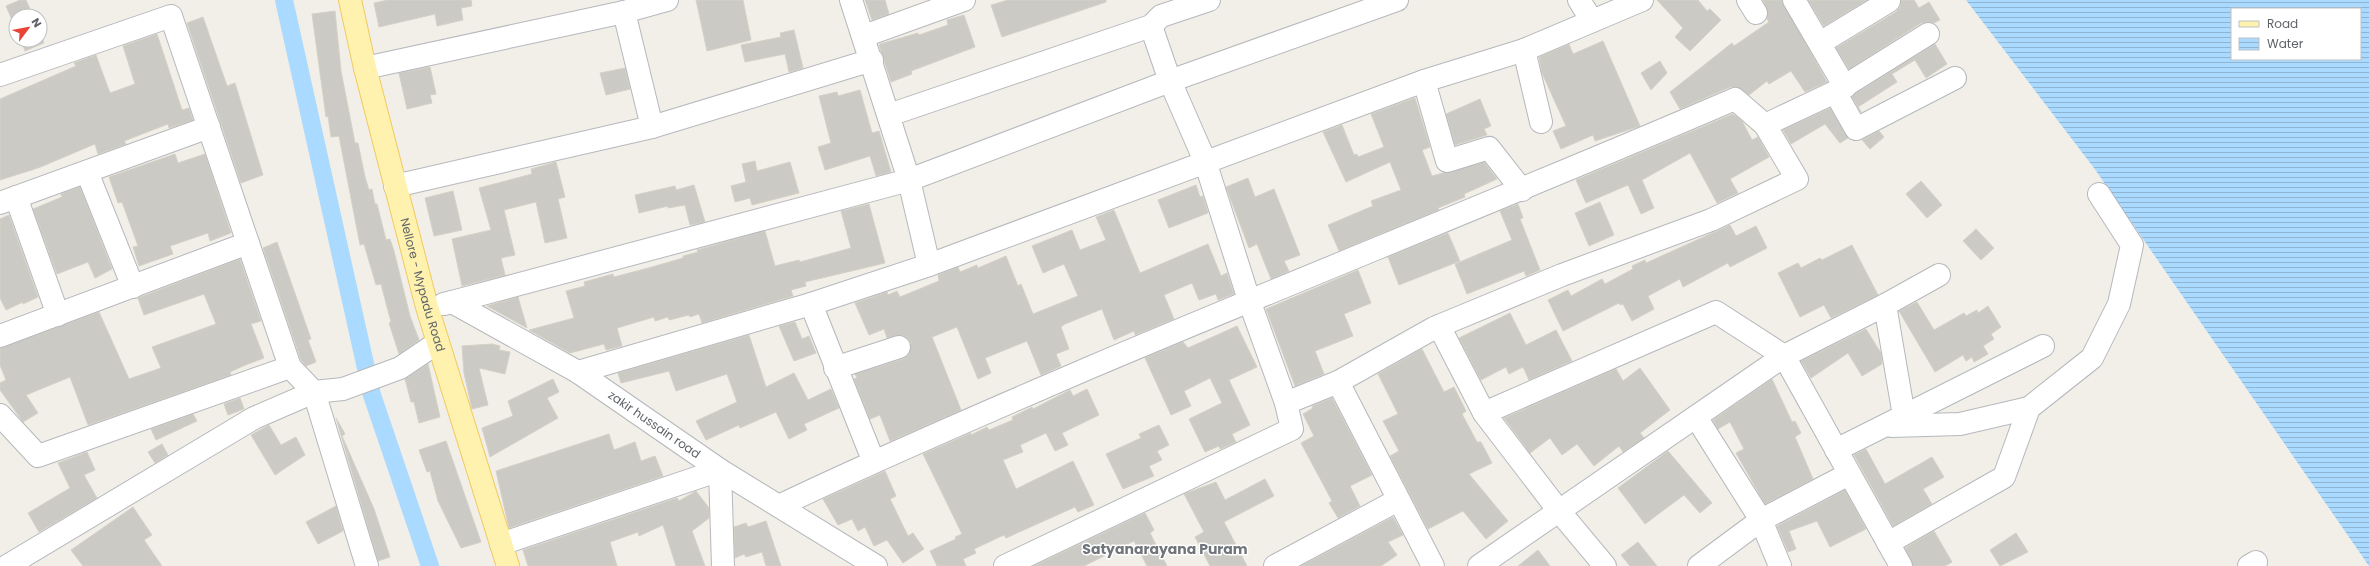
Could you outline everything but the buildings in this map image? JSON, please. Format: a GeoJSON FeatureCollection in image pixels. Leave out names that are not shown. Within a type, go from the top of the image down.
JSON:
{"type":"FeatureCollection","features":[{"type":"Feature","properties":{"kind":"main road","name":"Nellore - Mypadu Road"},"geometry":{"type":"LineString","coordinates":[[350,0],[365,68],[437,343],[508,566]]}},
{"type":"Feature","properties":{"kind":"street"},"geometry":{"type":"LineString","coordinates":[[365,68],[624,12],[667,0]]}},
{"type":"Feature","properties":{"kind":"street"},"geometry":{"type":"LineString","coordinates":[[851,0],[872,60],[909,180],[929,265]]}},
{"type":"Feature","properties":{"kind":"street"},"geometry":{"type":"LineString","coordinates":[[864,36],[964,0]]}},
{"type":"Feature","properties":{"kind":"street"},"geometry":{"type":"LineString","coordinates":[[889,115],[1152,26],[1161,16],[1209,0]]}},
{"type":"Feature","properties":{"kind":"street"},"geometry":{"type":"LineString","coordinates":[[427,307],[452,302],[909,180],[1170,81],[1397,0]]}},
{"type":"Feature","properties":{"kind":"street"},"geometry":{"type":"LineString","coordinates":[[1579,0],[1592,21]]}},
{"type":"Feature","properties":{"kind":"street"},"geometry":{"type":"LineString","coordinates":[[578,372],[811,304],[929,265],[1205,161],[1424,81],[1524,50],[1642,0]]}},
{"type":"Feature","properties":{"kind":"street"},"geometry":{"type":"LineString","coordinates":[[1794,0],[1820,43],[1856,129],[1955,78]]}},
{"type":"Feature","properties":{"kind":"street"},"geometry":{"type":"LineString","coordinates":[[1820,43],[1890,1]]}},
{"type":"Feature","properties":{"kind":"street"},"geometry":{"type":"LineString","coordinates":[[624,12],[652,127]]}},
{"type":"Feature","properties":{"kind":"street"},"geometry":{"type":"LineString","coordinates":[[0,76],[171,16],[290,367],[314,392],[367,566]]}},
{"type":"Feature","properties":{"kind":"street"},"geometry":{"type":"LineString","coordinates":[[1005,566],[1292,429],[1286,403],[1249,300],[1205,161],[1170,81],[1152,26]]}},
{"type":"Feature","properties":{"kind":"street"},"geometry":{"type":"LineString","coordinates":[[1765,125],[1840,89],[1928,34]]}},
{"type":"Feature","properties":{"kind":"street"},"geometry":{"type":"LineString","coordinates":[[1524,50],[1541,122]]}},
{"type":"Feature","properties":{"kind":"street"},"geometry":{"type":"LineString","coordinates":[[395,186],[652,127],[872,60]]}},
{"type":"Feature","properties":{"kind":"street"},"geometry":{"type":"LineString","coordinates":[[1424,81],[1447,161],[1489,148],[1522,190]]}},
{"type":"Feature","properties":{"kind":"street"},"geometry":{"type":"LineString","coordinates":[[779,506],[873,460],[1249,300],[1522,190],[1735,99],[1765,125],[1797,179],[1711,220],[1562,275],[1439,326],[1338,382],[1286,403]]}},
{"type":"Feature","properties":{"kind":"street"},"geometry":{"type":"LineString","coordinates":[[58,315],[8,200],[209,127]]}},
{"type":"Feature","properties":{"kind":"street"},"geometry":{"type":"LineString","coordinates":[[87,172],[133,288]]}},
{"type":"Feature","properties":{"kind":"street"},"geometry":{"type":"LineString","coordinates":[[1883,426],[1960,424],[2029,408],[2092,358],[2119,304],[2132,245],[2099,194]]}},
{"type":"Feature","properties":{"kind":"street"},"geometry":{"type":"LineString","coordinates":[[0,336],[133,288],[248,243]]}},
{"type":"Feature","properties":{"kind":"street"},"geometry":{"type":"LineString","coordinates":[[1479,566],[1784,356],[1886,305],[1938,275]]}},
{"type":"Feature","properties":{"kind":"street","name":"zakir hussain road"},"geometry":{"type":"LineString","coordinates":[[452,302],[578,372],[720,470],[876,566]]}},
{"type":"Feature","properties":{"kind":"street"},"geometry":{"type":"LineString","coordinates":[[811,304],[835,368],[873,460]]}},
{"type":"Feature","properties":{"kind":"street"},"geometry":{"type":"LineString","coordinates":[[1886,305],[1904,416]]}},
{"type":"Feature","properties":{"kind":"street"},"geometry":{"type":"LineString","coordinates":[[1484,413],[1716,312],[1784,356],[1901,566]]}},
{"type":"Feature","properties":{"kind":"street"},"geometry":{"type":"LineString","coordinates":[[1439,326],[1484,413],[1559,511],[1605,566]]}},
{"type":"Feature","properties":{"kind":"street"},"geometry":{"type":"LineString","coordinates":[[7,566],[254,418],[314,392],[343,389],[400,368],[437,343]]}},
{"type":"Feature","properties":{"kind":"street"},"geometry":{"type":"LineString","coordinates":[[1836,450],[2043,346]]}},
{"type":"Feature","properties":{"kind":"street"},"geometry":{"type":"LineString","coordinates":[[835,368],[899,347]]}},
{"type":"Feature","properties":{"kind":"street"},"geometry":{"type":"LineString","coordinates":[[0,415],[38,456],[290,367]]}},
{"type":"Feature","properties":{"kind":"street"},"geometry":{"type":"LineString","coordinates":[[1338,382],[1433,566]]}},
{"type":"Feature","properties":{"kind":"street"},"geometry":{"type":"LineString","coordinates":[[1888,543],[2004,477],[2029,408]]}},
{"type":"Feature","properties":{"kind":"street"},"geometry":{"type":"LineString","coordinates":[[1696,417],[1761,520],[1780,566]]}},
{"type":"Feature","properties":{"kind":"street"},"geometry":{"type":"LineString","coordinates":[[501,544],[720,470],[722,566]]}},
{"type":"Feature","properties":{"kind":"street"},"geometry":{"type":"LineString","coordinates":[[1699,566],[1761,520],[1850,474]]}},
{"type":"Feature","properties":{"kind":"street"},"geometry":{"type":"LineString","coordinates":[[1275,566],[1398,500]]}},
{"type":"Feature","properties":{"kind":"water"},"geometry":{"type":"Polygon","coordinates":[[[1966,0],[2369,0],[2369,566],[2094,168],[1966,0]]]}},
{"type":"Feature","properties":{"kind":"waterway"},"geometry":{"type":"LineString","coordinates":[[284,0],[372,395],[430,566]]}},
{"type":"Feature","properties":{"kind":"district","name":"Satyanarayana Puram"},"geometry":{"type":"Point","coordinates":[1165,549]}}]}
